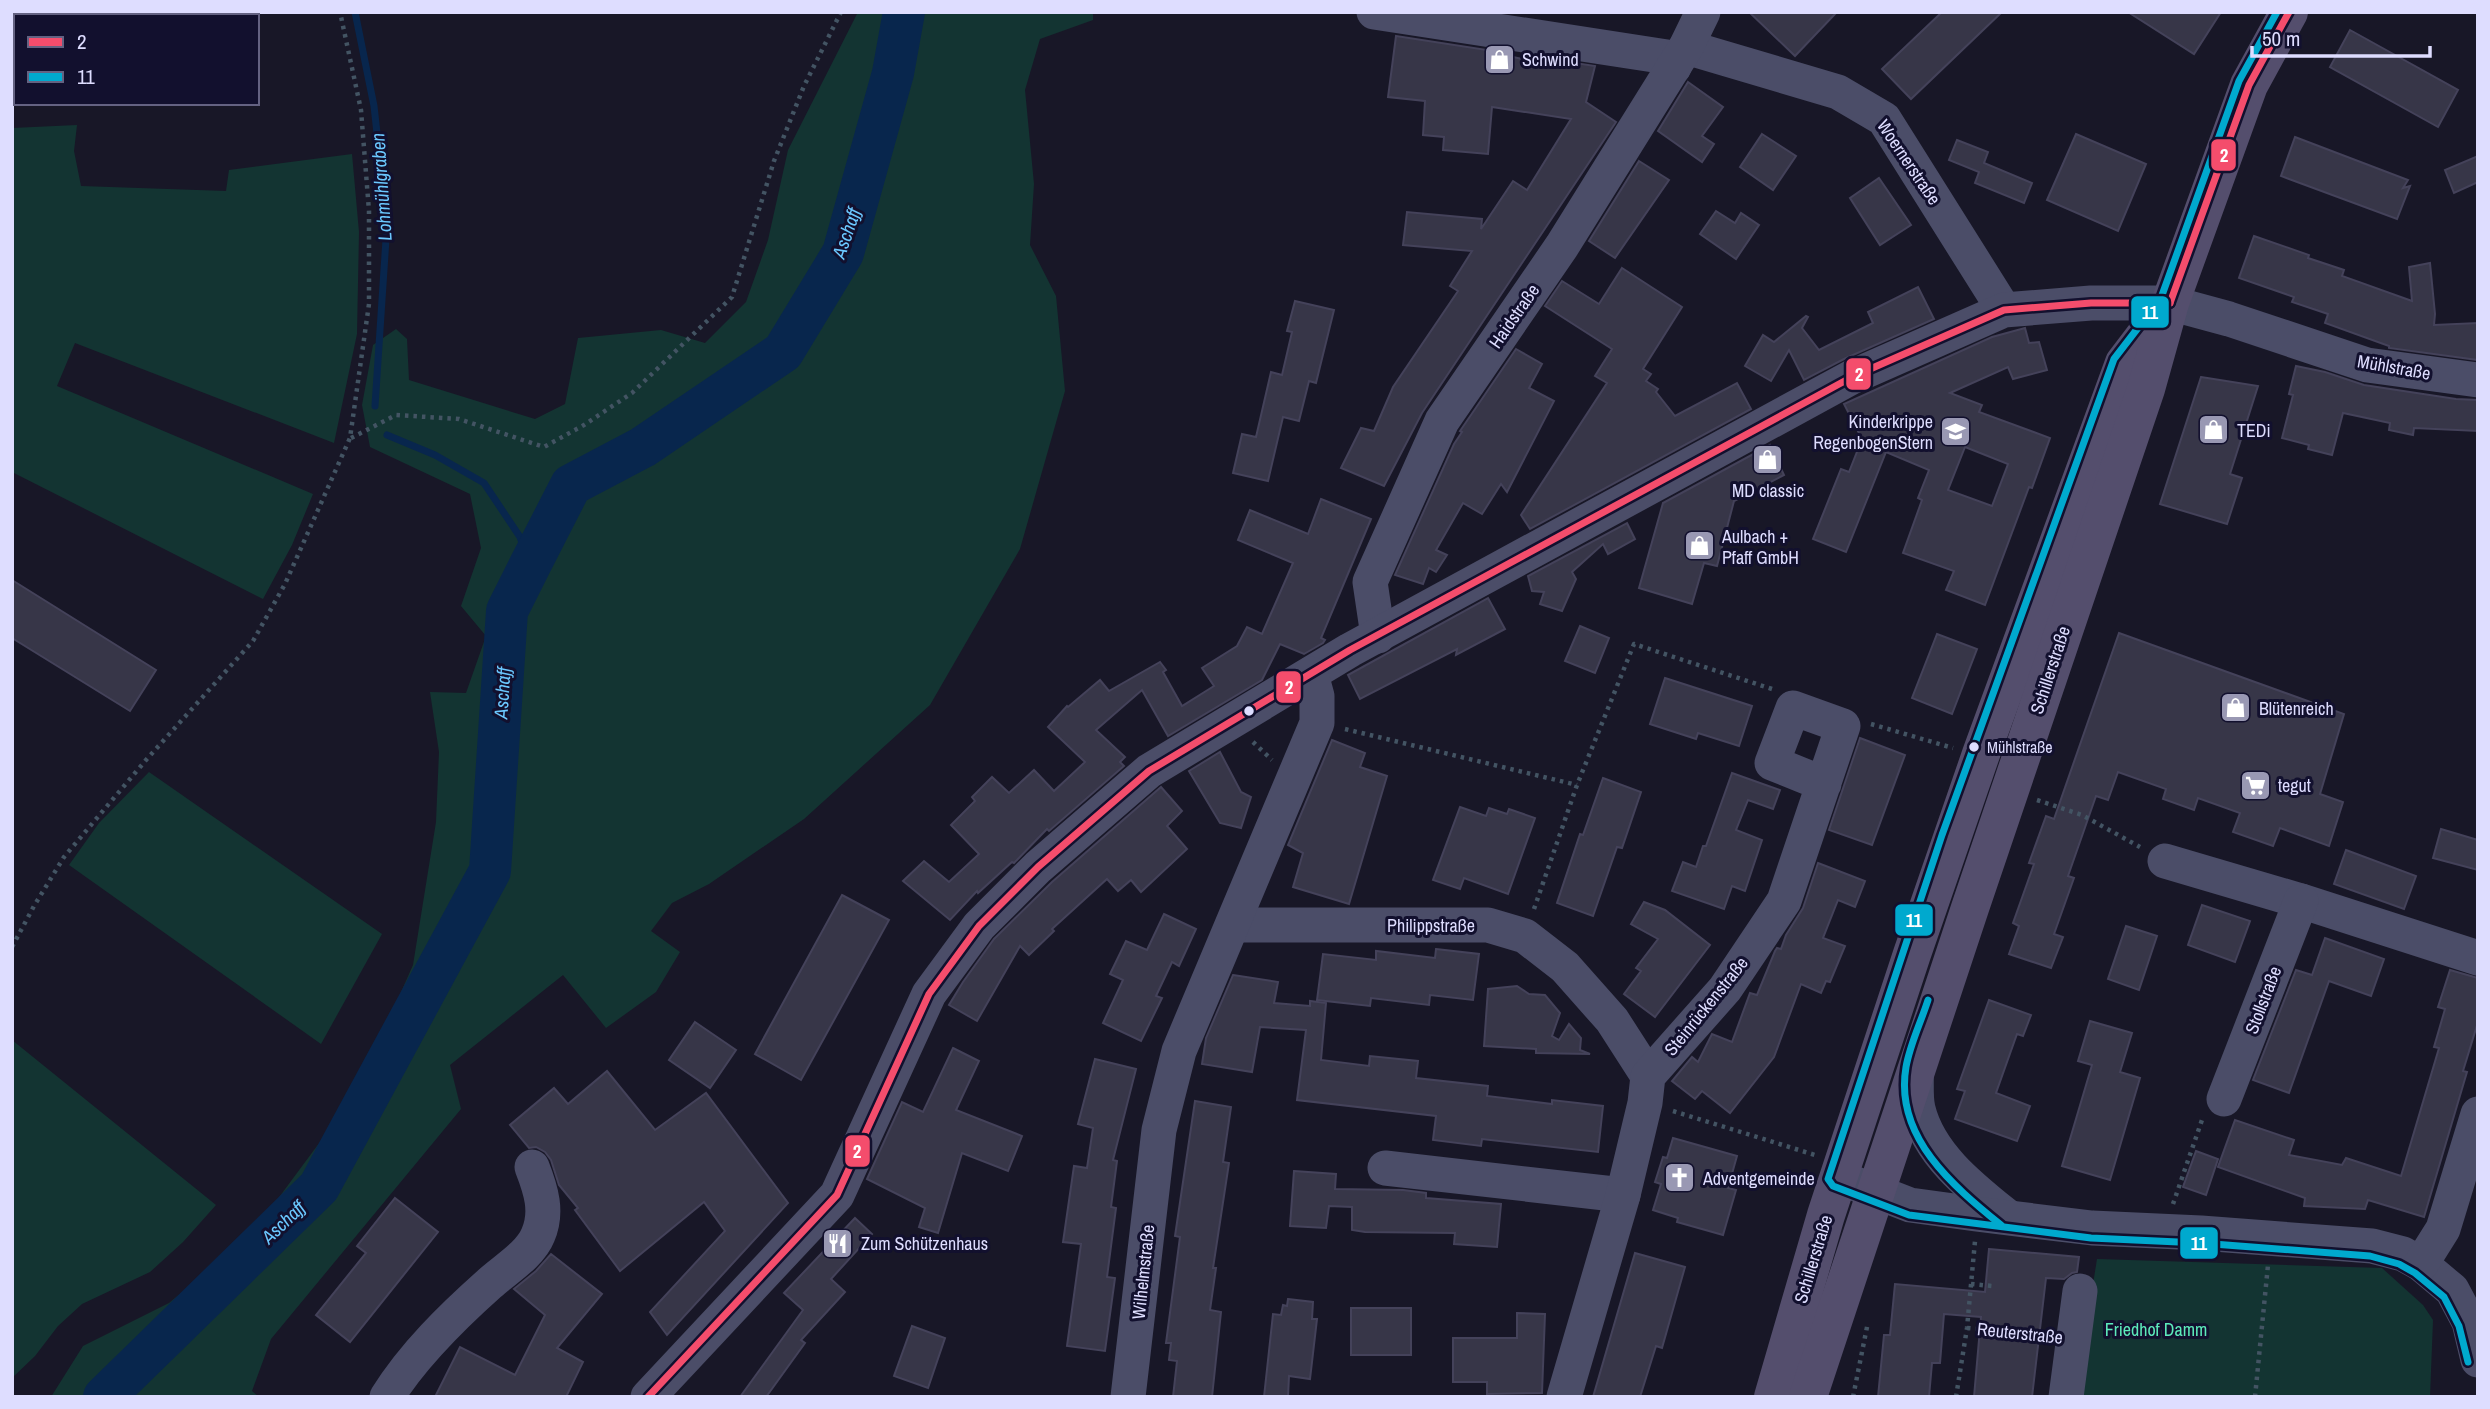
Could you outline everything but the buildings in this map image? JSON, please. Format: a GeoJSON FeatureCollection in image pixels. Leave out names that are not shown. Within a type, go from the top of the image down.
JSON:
{"type":"FeatureCollection","features":[{"type":"Feature","properties":{"kind":"main road","name":"Schillerstraße"},"geometry":{"type":"LineString","coordinates":[[1808,1397],[2146,389],[2170,303],[2249,85],[2290,12]]}},
{"type":"Feature","properties":{"kind":"main road","name":"Schillerstraße"},"geometry":{"type":"LineString","coordinates":[[1773,1397],[1829,1167],[1912,954],[2124,363],[2170,303]]}},
{"type":"Feature","properties":{"kind":"street","name":"Woernerstraße"},"geometry":{"type":"LineString","coordinates":[[1374,12],[1680,57],[1838,92],[1884,119],[2004,310]]}},
{"type":"Feature","properties":{"kind":"street","name":"Haidstraße"},"geometry":{"type":"LineString","coordinates":[[1378,636],[1370,582],[1442,421],[1557,254],[1680,57],[1703,12]]}},
{"type":"Feature","properties":{"kind":"street","name":"Mühlstraße"},"geometry":{"type":"LineString","coordinates":[[648,1397],[837,1195],[929,994],[979,926],[1038,867],[1149,771],[1350,650],[1852,377],[2004,310],[2091,303],[2170,303],[2229,319],[2367,365],[2478,380]]}},
{"type":"Feature","properties":{"kind":"street","name":"Wilhelmstraße"},"geometry":{"type":"LineString","coordinates":[[1128,1397],[1159,1129],[1179,1051],[1317,723],[1317,696],[1311,674]]}},
{"type":"Feature","properties":{"kind":"street"},"geometry":{"type":"LineString","coordinates":[[1824,784],[1772,763],[1793,708],[1843,726]]}},
{"type":"Feature","properties":{"kind":"street","name":"Steinrückenstraße"},"geometry":{"type":"LineString","coordinates":[[1564,1397],[1623,1195],[1646,1090],[1725,989],[1784,901],[1843,726]]}},
{"type":"Feature","properties":{"kind":"street"},"geometry":{"type":"LineString","coordinates":[[2165,861],[2478,958]]}},
{"type":"Feature","properties":{"kind":"street","name":"Stollstraße"},"geometry":{"type":"LineString","coordinates":[[2224,1099],[2301,901]]}},
{"type":"Feature","properties":{"kind":"street","name":"Philippstraße"},"geometry":{"type":"LineString","coordinates":[[1233,925],[1488,925],[1524,936],[1565,967],[1612,1020],[1646,1090]]}},
{"type":"Feature","properties":{"kind":"street"},"geometry":{"type":"LineString","coordinates":[[1916,1070],[1917,1107],[1926,1131],[1963,1179],[2008,1217]]}},
{"type":"Feature","properties":{"kind":"street"},"geometry":{"type":"LineString","coordinates":[[2421,1264],[2443,1228],[2476,1127]]}},
{"type":"Feature","properties":{"kind":"street"},"geometry":{"type":"LineString","coordinates":[[387,1397],[426,1346],[538,1237],[544,1215],[542,1192],[532,1167]]}},
{"type":"Feature","properties":{"kind":"street"},"geometry":{"type":"LineString","coordinates":[[1829,1167],[1910,1205],[2092,1227],[2372,1246],[2403,1254],[2421,1264],[2452,1290],[2469,1322],[2478,1360]]}},
{"type":"Feature","properties":{"kind":"street"},"geometry":{"type":"LineString","coordinates":[[1385,1168],[1623,1195]]}},
{"type":"Feature","properties":{"kind":"street","name":"Reuterstraße"},"geometry":{"type":"LineString","coordinates":[[2066,1397],[2080,1292]]}},
{"type":"Feature","properties":{"kind":"path"},"geometry":{"type":"LineString","coordinates":[[12,947],[64,857],[137,770],[253,641],[285,584],[351,438],[369,304],[369,211],[361,110],[340,12]]}},
{"type":"Feature","properties":{"kind":"path"},"geometry":{"type":"LineString","coordinates":[[351,438],[396,415],[459,419],[544,447],[584,425],[632,393],[732,297],[774,161],[804,86],[841,12]]}},
{"type":"Feature","properties":{"kind":"path"},"geometry":{"type":"LineString","coordinates":[[1524,936],[1577,785],[1634,644],[1772,688],[1793,708]]}},
{"type":"Feature","properties":{"kind":"path"},"geometry":{"type":"LineString","coordinates":[[1317,723],[1577,785]]}},
{"type":"Feature","properties":{"kind":"path"},"geometry":{"type":"LineString","coordinates":[[1843,726],[1866,723],[1982,754]]}},
{"type":"Feature","properties":{"kind":"path"},"geometry":{"type":"LineString","coordinates":[[2053,806],[2082,815],[2165,861]]}},
{"type":"Feature","properties":{"kind":"path"},"geometry":{"type":"LineString","coordinates":[[1646,1090],[1829,1167]]}},
{"type":"Feature","properties":{"kind":"path"},"geometry":{"type":"LineString","coordinates":[[2166,1232],[2178,1186],[2203,1116],[2224,1099]]}},
{"type":"Feature","properties":{"kind":"path"},"geometry":{"type":"LineString","coordinates":[[2255,1397],[2271,1239]]}},
{"type":"Feature","properties":{"kind":"path","name":"Reuterstraße"},"geometry":{"type":"LineString","coordinates":[[1956,1397],[1967,1328],[1975,1241]]}},
{"type":"Feature","properties":{"kind":"path"},"geometry":{"type":"LineString","coordinates":[[1971,1284],[1992,1286]]}},
{"type":"Feature","properties":{"kind":"path","name":"Reuterstraße"},"geometry":{"type":"LineString","coordinates":[[1967,1328],[2073,1338]]}},
{"type":"Feature","properties":{"kind":"green space"},"geometry":{"type":"Polygon","coordinates":[[[858,12],[1093,12],[1093,20],[1040,39],[1025,90],[1034,184],[1030,245],[1056,296],[1065,391],[1020,549],[930,705],[804,819],[709,884],[672,903],[651,931],[680,952],[656,992],[606,1028],[563,975],[450,1065],[461,1109],[271,1339],[252,1391],[259,1397],[51,1397],[83,1346],[169,1303],[251,1235],[357,1092],[413,965],[436,822],[439,752],[430,692],[466,693],[486,636],[461,606],[481,548],[470,494],[370,447],[362,405],[373,345],[396,329],[407,339],[409,380],[535,419],[565,404],[578,338],[661,330],[705,343],[746,302],[768,240],[788,150],[858,12]]]}},
{"type":"Feature","properties":{"kind":"green space"},"geometry":{"type":"Polygon","coordinates":[[[77,125],[74,151],[81,186],[226,191],[229,170],[352,154],[359,232],[357,334],[334,443],[75,343],[57,386],[313,494],[292,545],[263,599],[12,472],[12,128],[77,125]]]}},
{"type":"Feature","properties":{"kind":"green space"},"geometry":{"type":"Polygon","coordinates":[[[149,772],[382,934],[321,1044],[69,865],[99,823],[149,772]]]}},
{"type":"Feature","properties":{"kind":"green space"},"geometry":{"type":"Polygon","coordinates":[[[12,1040],[216,1205],[183,1242],[150,1272],[82,1304],[58,1326],[35,1356],[12,1378],[12,1040]]]}},
{"type":"Feature","properties":{"kind":"green space","name":"Friedhof Damm"},"geometry":{"type":"Polygon","coordinates":[[[2097,1259],[2382,1268],[2423,1305],[2433,1320],[2430,1397],[2075,1397],[2097,1259]]]}},
{"type":"Feature","properties":{"kind":"waterway","name":"Lohmühlgraben"},"geometry":{"type":"LineString","coordinates":[[355,12],[374,106],[387,224],[375,406]]}},
{"type":"Feature","properties":{"kind":"waterway","name":"Aschaff"},"geometry":{"type":"LineString","coordinates":[[104,1397],[319,1187],[490,871],[507,611],[571,485],[643,447],[783,352],[843,253],[893,73],[904,12]]}},
{"type":"Feature","properties":{"kind":"waterway","name":"Lohmühlgraben"},"geometry":{"type":"LineString","coordinates":[[387,435],[435,455],[484,483],[520,537],[530,565]]}},
{"type":"Feature","properties":{"kind":"transit line","name":"11"},"geometry":{"type":"LineString","coordinates":[[2277,12],[2239,81],[2161,298],[2114,359],[1942,835],[1828,1179],[1833,1186],[1909,1215],[2091,1238],[2370,1256],[2399,1264],[2415,1273],[2444,1297],[2459,1326],[2468,1362]]}},
{"type":"Feature","properties":{"kind":"transit line","name":"2"},"geometry":{"type":"LineString","coordinates":[[2170,303],[2249,85],[2289,12]]}},
{"type":"Feature","properties":{"kind":"transit line","name":"2"},"geometry":{"type":"LineString","coordinates":[[648,1397],[837,1195],[929,994],[979,926],[1038,867],[1149,771],[1350,650],[1852,377],[2004,310],[2091,303],[2170,303]]}},
{"type":"Feature","properties":{"kind":"transit line","name":"11"},"geometry":{"type":"LineString","coordinates":[[1928,1000],[1906,1067],[1905,1092],[1909,1116],[1931,1158],[1964,1194],[2001,1225]]}},
{"type":"Feature","properties":{"kind":"place","name":"Schwind"},"geometry":{"type":"Point","coordinates":[1499,59]}},
{"type":"Feature","properties":{"kind":"place","name":"TEDi"},"geometry":{"type":"Point","coordinates":[2214,430]}},
{"type":"Feature","properties":{"kind":"place","name":"Kinderkrippe RegenbogenStern"},"geometry":{"type":"Point","coordinates":[1956,431]}},
{"type":"Feature","properties":{"kind":"place","name":"MD classic"},"geometry":{"type":"Point","coordinates":[1768,460]}},
{"type":"Feature","properties":{"kind":"place","name":"Aulbach + Pfaff GmbH"},"geometry":{"type":"Point","coordinates":[1699,546]}},
{"type":"Feature","properties":{"kind":"place","name":"Blütenreich"},"geometry":{"type":"Point","coordinates":[2236,708]}},
{"type":"Feature","properties":{"kind":"place","name":"Mühlstraße"},"geometry":{"type":"Point","coordinates":[1974,747]}},
{"type":"Feature","properties":{"kind":"place","name":"tegut"},"geometry":{"type":"Point","coordinates":[2255,785]}},
{"type":"Feature","properties":{"kind":"place","name":"Adventgemeinde"},"geometry":{"type":"Point","coordinates":[1680,1178]}},
{"type":"Feature","properties":{"kind":"place","name":"Zum Schützenhaus"},"geometry":{"type":"Point","coordinates":[838,1243]}}]}
